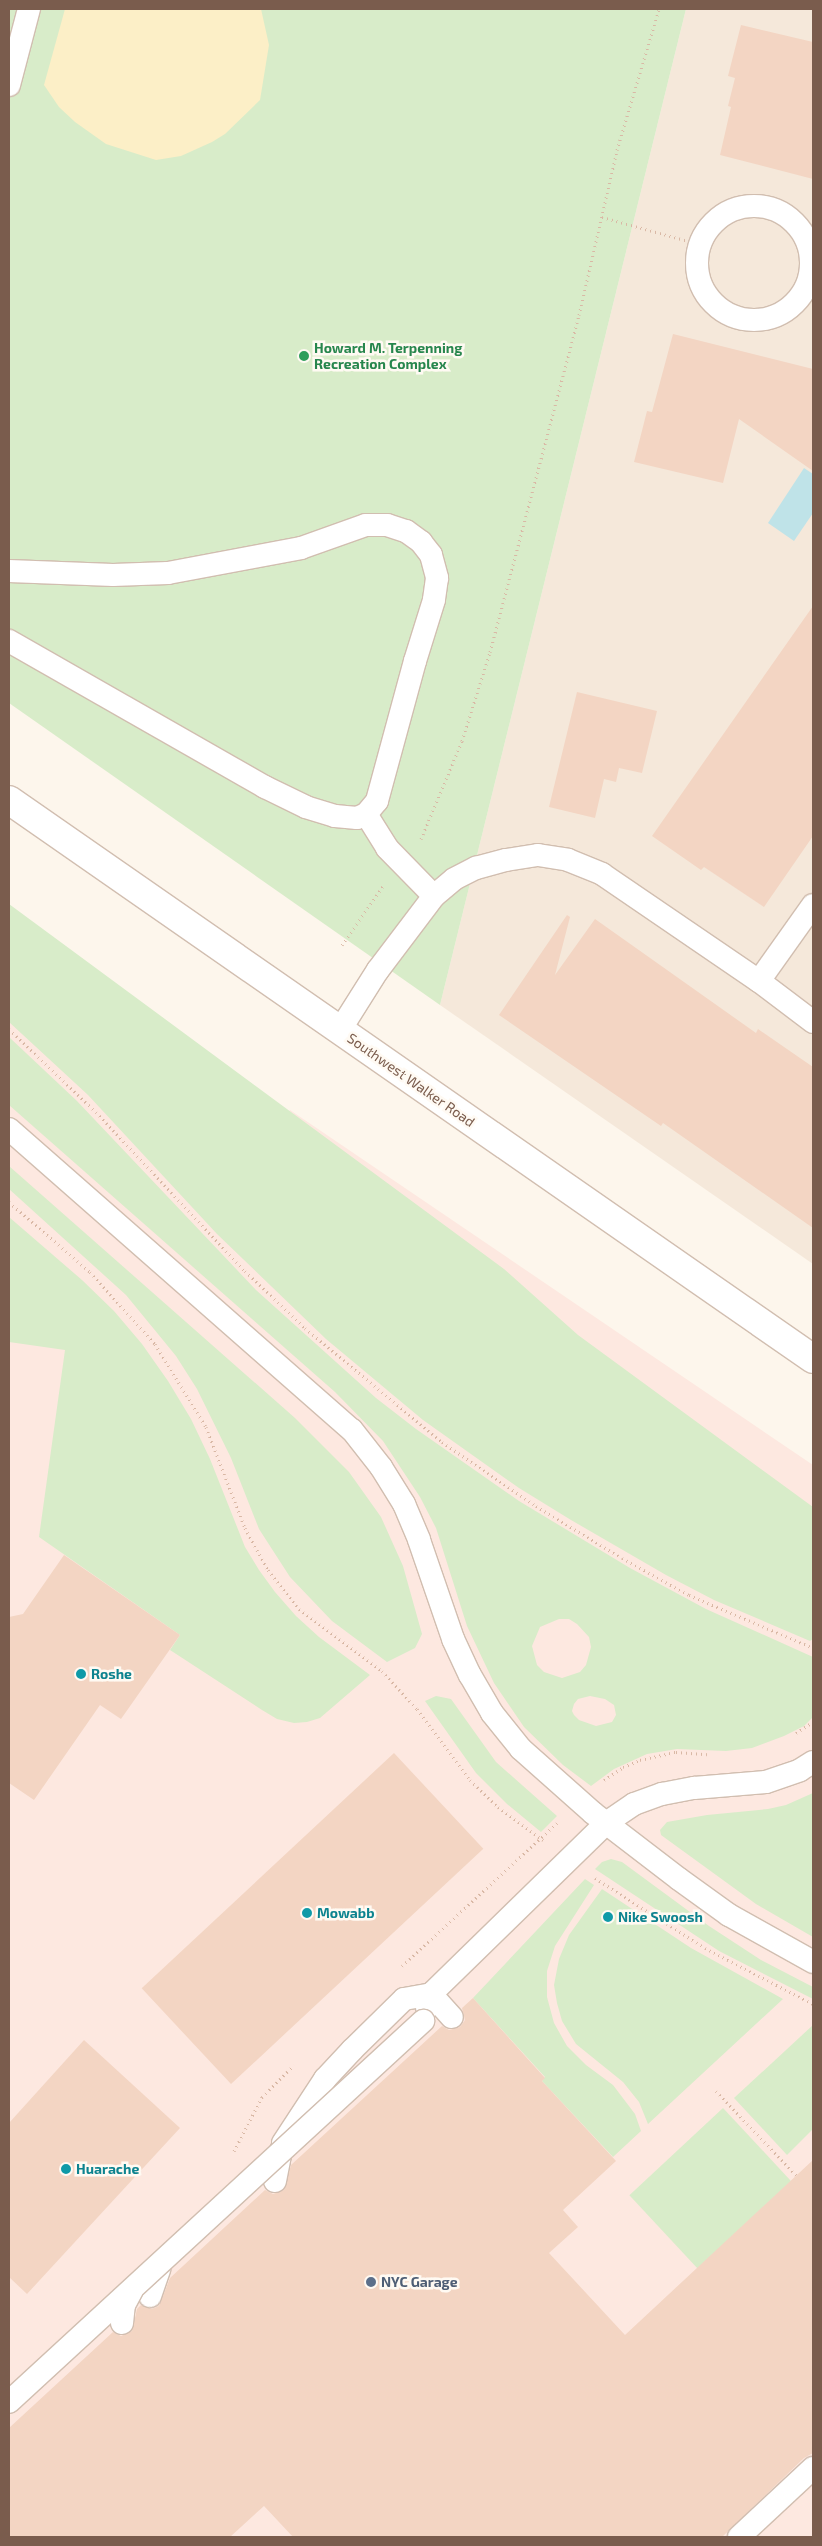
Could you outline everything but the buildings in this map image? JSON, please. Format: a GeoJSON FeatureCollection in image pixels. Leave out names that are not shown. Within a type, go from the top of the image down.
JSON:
{"type":"FeatureCollection","features":[{"type":"Feature","properties":{"kind":"main road","name":"Southwest Walker Road"},"geometry":{"type":"LineString","coordinates":[[9,800],[813,1359]]}},
{"type":"Feature","properties":{"kind":"lane"},"geometry":{"type":"LineString","coordinates":[[9,85],[29,9]]}},
{"type":"Feature","properties":{"kind":"lane"},"geometry":{"type":"LineString","coordinates":[[753,205],[776,210],[795,222],[808,242],[812,265],[807,284],[797,301],[782,313],[763,320],[743,319],[725,313],[710,300],[700,283],[696,263],[699,244],[711,224],[730,210],[753,205]]}},
{"type":"Feature","properties":{"kind":"lane"},"geometry":{"type":"LineString","coordinates":[[9,571],[113,575],[168,574],[300,548],[366,525],[387,525],[406,531],[421,542],[431,556],[437,578],[434,600],[415,662],[378,801],[366,814],[357,818],[335,816],[290,799],[230,768],[9,640]]}},
{"type":"Feature","properties":{"kind":"lane"},"geometry":{"type":"LineString","coordinates":[[366,814],[387,848],[434,896]]}},
{"type":"Feature","properties":{"kind":"lane"},"geometry":{"type":"LineString","coordinates":[[340,1030],[378,970],[434,896],[454,879],[476,868],[498,862],[538,856],[568,860],[602,874],[759,981],[813,1022]]}},
{"type":"Feature","properties":{"kind":"lane"},"geometry":{"type":"LineString","coordinates":[[759,981],[813,905]]}},
{"type":"Feature","properties":{"kind":"lane"},"geometry":{"type":"LineString","coordinates":[[9,1129],[352,1430],[381,1467],[404,1504],[419,1540],[453,1639],[470,1675],[492,1713],[521,1749],[606,1823],[729,1915],[813,1962]]}},
{"type":"Feature","properties":{"kind":"lane"},"geometry":{"type":"LineString","coordinates":[[9,2402],[142,2292],[281,2151],[423,2021],[431,1994],[606,1823],[634,1804],[662,1794],[694,1788],[766,1782],[800,1770],[813,1762]]}},
{"type":"Feature","properties":{"kind":"lane"},"geometry":{"type":"LineString","coordinates":[[431,1994],[452,2017]]}},
{"type":"Feature","properties":{"kind":"lane"},"geometry":{"type":"LineString","coordinates":[[9,2408],[159,2270],[244,2187],[295,2127],[325,2079],[352,2050],[404,1999],[431,1994]]}},
{"type":"Feature","properties":{"kind":"lane"},"geometry":{"type":"LineString","coordinates":[[275,2181],[281,2151]]}},
{"type":"Feature","properties":{"kind":"lane"},"geometry":{"type":"LineString","coordinates":[[122,2323],[124,2306],[142,2292],[159,2270]]}},
{"type":"Feature","properties":{"kind":"lane"},"geometry":{"type":"LineString","coordinates":[[739,2537],[813,2468]]}},
{"type":"Feature","properties":{"kind":"lane"},"geometry":{"type":"LineString","coordinates":[[746,2537],[813,2476]]}},
{"type":"Feature","properties":{"kind":"path"},"geometry":{"type":"LineString","coordinates":[[419,844],[432,818],[462,741],[482,678],[579,315],[618,150],[659,9]]}},
{"type":"Feature","properties":{"kind":"path"},"geometry":{"type":"LineString","coordinates":[[602,217],[699,244]]}},
{"type":"Feature","properties":{"kind":"path"},"geometry":{"type":"LineString","coordinates":[[342,945],[389,878]]}},
{"type":"Feature","properties":{"kind":"path"},"geometry":{"type":"LineString","coordinates":[[9,1029],[96,1112],[245,1271],[305,1328],[442,1442],[536,1506],[689,1595],[813,1648]]}},
{"type":"Feature","properties":{"kind":"path"},"geometry":{"type":"LineString","coordinates":[[9,1202],[90,1272],[155,1344],[206,1427],[245,1528],[268,1570],[300,1609],[382,1671],[417,1709],[470,1780],[498,1807],[546,1843]]}},
{"type":"Feature","properties":{"kind":"path"},"geometry":{"type":"LineString","coordinates":[[592,1876],[705,1948],[813,2004]]}},
{"type":"Feature","properties":{"kind":"path"},"geometry":{"type":"LineString","coordinates":[[716,2091],[796,2176]]}},
{"type":"Feature","properties":{"kind":"shaded area"},"geometry":{"type":"Polygon","coordinates":[[[686,9],[813,9],[813,1264],[440,1005],[686,9]]]}},
{"type":"Feature","properties":{"kind":"shaded area"},"geometry":{"type":"Polygon","coordinates":[[[9,912],[287,1116],[290,1110],[813,1465],[813,2537],[9,2537],[9,912]]]}},
{"type":"Feature","properties":{"kind":"green space","name":"Howard M. Terpenning Recreation Complex"},"geometry":{"type":"Polygon","coordinates":[[[9,9],[686,9],[440,1005],[9,703],[9,9]]]}},
{"type":"Feature","properties":{"kind":"green space"},"geometry":{"type":"Polygon","coordinates":[[[9,904],[504,1269],[578,1335],[813,1507],[813,1639],[810,1641],[714,1600],[666,1575],[519,1488],[423,1420],[326,1339],[217,1234],[88,1095],[9,1022],[9,904]]]}},
{"type":"Feature","properties":{"kind":"green space"},"geometry":{"type":"Polygon","coordinates":[[[9,1037],[77,1101],[256,1290],[376,1398],[416,1429],[519,1501],[630,1568],[706,1609],[813,1657],[813,1717],[804,1726],[752,1748],[726,1751],[677,1749],[647,1754],[614,1769],[591,1786],[563,1765],[524,1727],[494,1683],[467,1626],[436,1528],[420,1497],[383,1441],[335,1392],[9,1105],[9,1037]],[[559,1619],[540,1627],[532,1646],[537,1665],[544,1672],[562,1678],[580,1672],[586,1665],[591,1647],[589,1637],[577,1624],[569,1619],[559,1619]],[[590,1696],[578,1699],[572,1711],[574,1715],[579,1720],[596,1726],[612,1722],[616,1715],[614,1705],[605,1699],[590,1696]]]}},
{"type":"Feature","properties":{"kind":"green space"},"geometry":{"type":"Polygon","coordinates":[[[9,1166],[295,1418],[349,1472],[381,1517],[403,1566],[422,1634],[415,1648],[387,1662],[332,1621],[290,1577],[259,1529],[231,1458],[197,1389],[176,1356],[126,1295],[9,1189],[9,1166]]]}},
{"type":"Feature","properties":{"kind":"green space"},"geometry":{"type":"Polygon","coordinates":[[[9,1217],[82,1280],[114,1311],[142,1344],[168,1381],[191,1419],[210,1459],[245,1547],[259,1570],[296,1616],[319,1637],[370,1675],[320,1718],[294,1723],[277,1719],[262,1710],[170,1650],[180,1635],[39,1537],[65,1350],[9,1342],[9,1217]]]}},
{"type":"Feature","properties":{"kind":"green space"},"geometry":{"type":"Polygon","coordinates":[[[436,1696],[451,1699],[496,1762],[557,1816],[541,1832],[507,1804],[476,1773],[425,1701],[436,1696]]]}},
{"type":"Feature","properties":{"kind":"green space"},"geometry":{"type":"Polygon","coordinates":[[[813,1793],[813,1937],[756,1904],[661,1835],[660,1830],[667,1822],[707,1815],[768,1809],[786,1805],[813,1793]]]}},
{"type":"Feature","properties":{"kind":"green space"},"geometry":{"type":"Polygon","coordinates":[[[611,1859],[622,1862],[709,1926],[761,1960],[813,1987],[813,1999],[719,1951],[595,1869],[602,1862],[611,1859]]]}},
{"type":"Feature","properties":{"kind":"green space"},"geometry":{"type":"Polygon","coordinates":[[[585,1879],[594,1885],[555,1946],[547,1971],[547,1997],[554,2023],[567,2046],[586,2065],[613,2085],[635,2114],[641,2131],[613,2157],[542,2081],[545,2077],[473,1998],[585,1879]]]}},
{"type":"Feature","properties":{"kind":"green space"},"geometry":{"type":"Polygon","coordinates":[[[602,1889],[691,1948],[783,1999],[648,2124],[639,2102],[623,2082],[576,2044],[562,2021],[557,2003],[554,1985],[559,1959],[569,1935],[602,1889]]]}},
{"type":"Feature","properties":{"kind":"green space"},"geometry":{"type":"Polygon","coordinates":[[[813,2025],[813,2129],[787,2155],[734,2098],[813,2025]]]}},
{"type":"Feature","properties":{"kind":"green space"},"geometry":{"type":"Polygon","coordinates":[[[723,2108],[791,2181],[698,2268],[629,2195],[723,2108]]]}},
{"type":"Feature","properties":{"kind":"sand"},"geometry":{"type":"Polygon","coordinates":[[[65,9],[261,9],[269,45],[260,100],[225,134],[181,156],[156,160],[106,144],[75,122],[59,107],[44,85],[65,9]]]}},
{"type":"Feature","properties":{"kind":"water"},"geometry":{"type":"Polygon","coordinates":[[[804,468],[813,474],[813,513],[794,541],[768,523],[804,468]]]}},
{"type":"Feature","properties":{"kind":"place","name":"Howard M. Terpenning Recreation Complex"},"geometry":{"type":"Point","coordinates":[304,356]}},
{"type":"Feature","properties":{"kind":"place","name":"Roshe"},"geometry":{"type":"Point","coordinates":[81,1674]}},
{"type":"Feature","properties":{"kind":"place","name":"Mowabb"},"geometry":{"type":"Point","coordinates":[307,1913]}},
{"type":"Feature","properties":{"kind":"place","name":"Nike Swoosh"},"geometry":{"type":"Point","coordinates":[608,1917]}},
{"type":"Feature","properties":{"kind":"place","name":"Huarache"},"geometry":{"type":"Point","coordinates":[66,2169]}},
{"type":"Feature","properties":{"kind":"place","name":"NYC Garage"},"geometry":{"type":"Point","coordinates":[371,2282]}}]}
